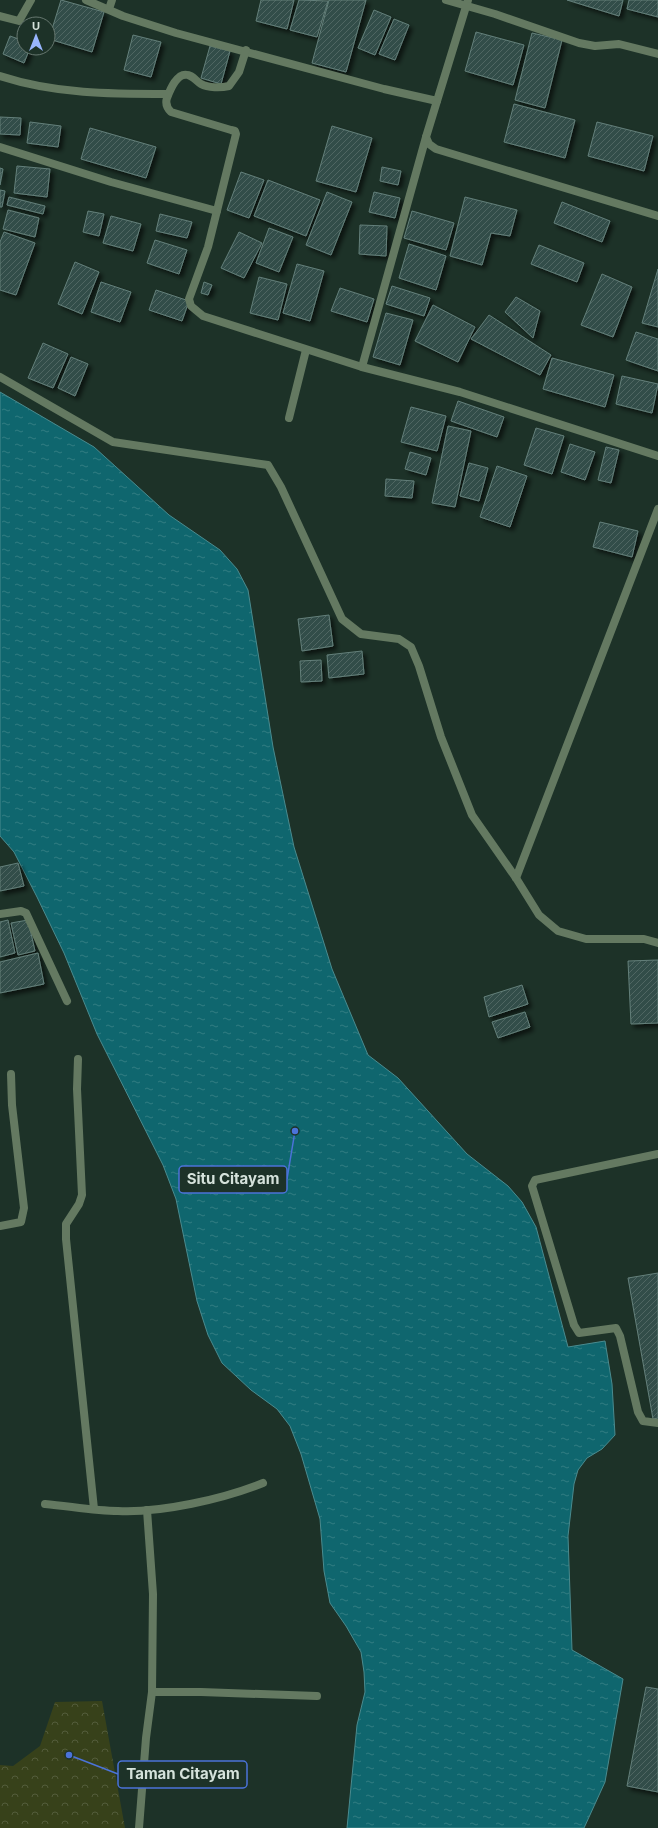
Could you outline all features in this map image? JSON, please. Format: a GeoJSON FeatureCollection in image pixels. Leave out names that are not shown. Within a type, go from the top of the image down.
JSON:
{"type":"FeatureCollection","features":[{"type":"Feature","properties":{"kind":"street"},"geometry":{"type":"LineString","coordinates":[[0,16],[19,21],[31,0]]}},
{"type":"Feature","properties":{"kind":"street"},"geometry":{"type":"LineString","coordinates":[[86,0],[176,32],[384,89],[437,101]]}},
{"type":"Feature","properties":{"kind":"street"},"geometry":{"type":"LineString","coordinates":[[109,9],[112,0]]}},
{"type":"Feature","properties":{"kind":"street"},"geometry":{"type":"LineString","coordinates":[[446,0],[467,4],[579,43],[595,46],[620,44],[658,54]]}},
{"type":"Feature","properties":{"kind":"street"},"geometry":{"type":"LineString","coordinates":[[362,367],[426,137],[467,4]]}},
{"type":"Feature","properties":{"kind":"street"},"geometry":{"type":"LineString","coordinates":[[246,50],[239,72],[229,86],[214,87],[202,84],[190,76],[183,75],[177,78],[168,94],[166,106],[171,112],[235,131],[236,138],[201,270],[190,294],[191,306],[203,316],[306,350],[362,367],[460,392],[658,456]]}},
{"type":"Feature","properties":{"kind":"street"},"geometry":{"type":"LineString","coordinates":[[0,76],[56,90],[112,94],[168,94]]}},
{"type":"Feature","properties":{"kind":"street"},"geometry":{"type":"LineString","coordinates":[[426,137],[429,144],[436,149],[658,216]]}},
{"type":"Feature","properties":{"kind":"street"},"geometry":{"type":"LineString","coordinates":[[0,147],[111,182],[217,211]]}},
{"type":"Feature","properties":{"kind":"street"},"geometry":{"type":"LineString","coordinates":[[289,418],[306,350]]}},
{"type":"Feature","properties":{"kind":"street"},"geometry":{"type":"LineString","coordinates":[[0,377],[113,442],[268,465],[281,487],[342,619],[361,634],[399,639],[411,647],[419,666],[441,737],[472,815],[516,878],[539,916],[558,931],[586,939],[644,939],[658,943]]}},
{"type":"Feature","properties":{"kind":"street"},"geometry":{"type":"LineString","coordinates":[[516,878],[658,509]]}},
{"type":"Feature","properties":{"kind":"street"},"geometry":{"type":"LineString","coordinates":[[0,914],[21,911],[26,913],[67,1001]]}},
{"type":"Feature","properties":{"kind":"street"},"geometry":{"type":"LineString","coordinates":[[78,1059],[77,1089],[82,1188],[79,1204],[66,1224],[66,1239],[94,1509]]}},
{"type":"Feature","properties":{"kind":"street"},"geometry":{"type":"LineString","coordinates":[[0,1226],[21,1222],[24,1208],[12,1106],[11,1074]]}},
{"type":"Feature","properties":{"kind":"street"},"geometry":{"type":"LineString","coordinates":[[658,1154],[535,1180],[532,1186],[574,1324],[579,1333],[616,1328],[620,1336],[638,1412],[643,1421],[658,1423]]}},
{"type":"Feature","properties":{"kind":"street"},"geometry":{"type":"LineString","coordinates":[[45,1504],[119,1511],[147,1510],[236,1494],[263,1483]]}},
{"type":"Feature","properties":{"kind":"street"},"geometry":{"type":"LineString","coordinates":[[139,1828],[146,1738],[152,1692],[153,1594],[147,1510]]}},
{"type":"Feature","properties":{"kind":"street"},"geometry":{"type":"LineString","coordinates":[[152,1692],[317,1696]]}},
{"type":"Feature","properties":{"kind":"green space"},"geometry":{"type":"Polygon","coordinates":[[[102,1701],[125,1828],[0,1828],[0,1765],[13,1766],[40,1746],[55,1702],[102,1701]]]}},
{"type":"Feature","properties":{"kind":"water"},"geometry":{"type":"Polygon","coordinates":[[[0,392],[94,447],[169,515],[220,550],[237,569],[248,590],[273,747],[294,847],[332,969],[368,1055],[398,1078],[467,1154],[508,1186],[522,1202],[536,1227],[568,1347],[605,1341],[612,1384],[615,1435],[602,1449],[587,1458],[578,1470],[574,1484],[568,1536],[572,1650],[623,1679],[605,1782],[584,1828],[347,1828],[357,1725],[365,1692],[364,1672],[361,1652],[346,1626],[330,1603],[324,1571],[320,1519],[301,1454],[290,1426],[277,1409],[251,1390],[222,1363],[208,1335],[197,1301],[176,1199],[163,1165],[97,1034],[64,953],[37,897],[14,852],[0,836],[0,392]]]}},
{"type":"Feature","properties":{"kind":"building"},"geometry":{"type":"Polygon","coordinates":[[[61,0],[104,12],[92,52],[56,41],[56,16],[61,0]]]}},
{"type":"Feature","properties":{"kind":"building"},"geometry":{"type":"Polygon","coordinates":[[[261,0],[294,0],[287,29],[256,21],[261,0]]]}},
{"type":"Feature","properties":{"kind":"building"},"geometry":{"type":"Polygon","coordinates":[[[299,0],[328,1],[317,37],[290,30],[299,0]]]}},
{"type":"Feature","properties":{"kind":"building"},"geometry":{"type":"Polygon","coordinates":[[[329,0],[366,0],[346,72],[312,63],[329,0]]]}},
{"type":"Feature","properties":{"kind":"building"},"geometry":{"type":"Polygon","coordinates":[[[567,0],[623,0],[619,16],[567,0]]]}},
{"type":"Feature","properties":{"kind":"building"},"geometry":{"type":"Polygon","coordinates":[[[629,0],[658,0],[658,17],[627,9],[629,0]]]}},
{"type":"Feature","properties":{"kind":"building"},"geometry":{"type":"Polygon","coordinates":[[[374,10],[391,17],[375,55],[358,48],[374,10]]]}},
{"type":"Feature","properties":{"kind":"building"},"geometry":{"type":"Polygon","coordinates":[[[394,19],[409,25],[395,60],[379,54],[394,19]]]}},
{"type":"Feature","properties":{"kind":"building"},"geometry":{"type":"Polygon","coordinates":[[[476,32],[524,45],[513,85],[465,71],[476,32]]]}},
{"type":"Feature","properties":{"kind":"building"},"geometry":{"type":"Polygon","coordinates":[[[532,33],[562,40],[545,108],[515,100],[532,33]]]}},
{"type":"Feature","properties":{"kind":"building"},"geometry":{"type":"Polygon","coordinates":[[[133,35],[161,42],[151,77],[124,70],[133,35]]]}},
{"type":"Feature","properties":{"kind":"building"},"geometry":{"type":"Polygon","coordinates":[[[10,36],[16,38],[16,56],[27,56],[24,63],[3,54],[10,36]]]}},
{"type":"Feature","properties":{"kind":"building"},"geometry":{"type":"Polygon","coordinates":[[[210,46],[230,51],[221,84],[201,78],[210,46]]]}},
{"type":"Feature","properties":{"kind":"building"},"geometry":{"type":"Polygon","coordinates":[[[514,104],[575,120],[565,158],[504,142],[514,104]]]}},
{"type":"Feature","properties":{"kind":"building"},"geometry":{"type":"Polygon","coordinates":[[[0,117],[21,118],[20,135],[0,134],[0,117]]]}},
{"type":"Feature","properties":{"kind":"building"},"geometry":{"type":"Polygon","coordinates":[[[30,122],[61,126],[58,147],[27,143],[30,122]]]}},
{"type":"Feature","properties":{"kind":"building"},"geometry":{"type":"Polygon","coordinates":[[[597,122],[653,136],[644,171],[588,156],[597,122]]]}},
{"type":"Feature","properties":{"kind":"building"},"geometry":{"type":"Polygon","coordinates":[[[332,126],[372,138],[356,192],[316,181],[332,126]]]}},
{"type":"Feature","properties":{"kind":"building"},"geometry":{"type":"Polygon","coordinates":[[[90,128],[156,147],[146,178],[81,159],[90,128]]]}},
{"type":"Feature","properties":{"kind":"building"},"geometry":{"type":"Polygon","coordinates":[[[17,166],[50,169],[47,197],[14,193],[17,166]]]}},
{"type":"Feature","properties":{"kind":"building"},"geometry":{"type":"Polygon","coordinates":[[[382,167],[401,171],[398,185],[380,181],[382,167]]]}},
{"type":"Feature","properties":{"kind":"building"},"geometry":{"type":"Polygon","coordinates":[[[0,168],[3,169],[0,185],[0,168]]]}},
{"type":"Feature","properties":{"kind":"building"},"geometry":{"type":"Polygon","coordinates":[[[241,172],[264,180],[249,218],[227,210],[241,172]]]}},
{"type":"Feature","properties":{"kind":"building"},"geometry":{"type":"Polygon","coordinates":[[[268,180],[320,200],[306,236],[254,216],[268,180]]]}},
{"type":"Feature","properties":{"kind":"building"},"geometry":{"type":"Polygon","coordinates":[[[0,190],[5,191],[2,207],[0,207],[0,190]]]}},
{"type":"Feature","properties":{"kind":"building"},"geometry":{"type":"Polygon","coordinates":[[[327,192],[352,202],[331,255],[306,245],[327,192]]]}},
{"type":"Feature","properties":{"kind":"building"},"geometry":{"type":"Polygon","coordinates":[[[374,192],[400,198],[395,218],[369,212],[374,192]]]}},
{"type":"Feature","properties":{"kind":"building"},"geometry":{"type":"Polygon","coordinates":[[[9,197],[45,206],[43,214],[7,205],[9,197]]]}},
{"type":"Feature","properties":{"kind":"building"},"geometry":{"type":"Polygon","coordinates":[[[465,197],[517,210],[510,236],[491,233],[482,265],[450,256],[465,197]]]}},
{"type":"Feature","properties":{"kind":"building"},"geometry":{"type":"Polygon","coordinates":[[[562,202],[610,221],[602,242],[554,223],[562,202]]]}},
{"type":"Feature","properties":{"kind":"building"},"geometry":{"type":"Polygon","coordinates":[[[8,210],[39,218],[35,237],[3,229],[8,210]]]}},
{"type":"Feature","properties":{"kind":"building"},"geometry":{"type":"Polygon","coordinates":[[[88,211],[104,214],[99,236],[83,232],[88,211]]]}},
{"type":"Feature","properties":{"kind":"building"},"geometry":{"type":"Polygon","coordinates":[[[412,211],[454,223],[446,250],[404,238],[412,211]]]}},
{"type":"Feature","properties":{"kind":"building"},"geometry":{"type":"Polygon","coordinates":[[[160,214],[192,222],[187,238],[156,231],[160,214]]]}},
{"type":"Feature","properties":{"kind":"building"},"geometry":{"type":"Polygon","coordinates":[[[111,216],[141,224],[133,251],[103,243],[111,216]]]}},
{"type":"Feature","properties":{"kind":"building"},"geometry":{"type":"Polygon","coordinates":[[[360,225],[387,226],[386,256],[359,254],[360,225]]]}},
{"type":"Feature","properties":{"kind":"building"},"geometry":{"type":"Polygon","coordinates":[[[269,228],[293,237],[279,272],[256,263],[269,228]]]}},
{"type":"Feature","properties":{"kind":"building"},"geometry":{"type":"Polygon","coordinates":[[[4,232],[35,243],[16,295],[0,290],[0,242],[4,232]]]}},
{"type":"Feature","properties":{"kind":"building"},"geometry":{"type":"Polygon","coordinates":[[[239,232],[262,243],[244,278],[221,268],[239,232]]]}},
{"type":"Feature","properties":{"kind":"building"},"geometry":{"type":"Polygon","coordinates":[[[155,240],[187,250],[179,274],[147,263],[155,240]]]}},
{"type":"Feature","properties":{"kind":"building"},"geometry":{"type":"Polygon","coordinates":[[[409,244],[446,256],[436,290],[399,278],[409,244]]]}},
{"type":"Feature","properties":{"kind":"building"},"geometry":{"type":"Polygon","coordinates":[[[539,245],[584,263],[577,282],[531,264],[539,245]]]}},
{"type":"Feature","properties":{"kind":"building"},"geometry":{"type":"Polygon","coordinates":[[[75,262],[99,272],[82,314],[58,304],[75,262]]]}},
{"type":"Feature","properties":{"kind":"building"},"geometry":{"type":"Polygon","coordinates":[[[297,264],[324,271],[310,321],[283,313],[297,264]]]}},
{"type":"Feature","properties":{"kind":"building"},"geometry":{"type":"Polygon","coordinates":[[[658,269],[658,327],[642,323],[658,269]]]}},
{"type":"Feature","properties":{"kind":"building"},"geometry":{"type":"Polygon","coordinates":[[[602,274],[632,287],[613,337],[581,325],[602,274]]]}},
{"type":"Feature","properties":{"kind":"building"},"geometry":{"type":"Polygon","coordinates":[[[259,277],[287,284],[278,320],[250,313],[259,277]]]}},
{"type":"Feature","properties":{"kind":"building"},"geometry":{"type":"Polygon","coordinates":[[[101,282],[131,292],[120,322],[91,312],[101,282]]]}},
{"type":"Feature","properties":{"kind":"building"},"geometry":{"type":"Polygon","coordinates":[[[204,282],[212,285],[208,295],[201,293],[204,282]]]}},
{"type":"Feature","properties":{"kind":"building"},"geometry":{"type":"Polygon","coordinates":[[[392,286],[430,298],[424,316],[386,304],[392,286]]]}},
{"type":"Feature","properties":{"kind":"building"},"geometry":{"type":"Polygon","coordinates":[[[340,288],[374,299],[367,322],[331,311],[340,288]]]}},
{"type":"Feature","properties":{"kind":"building"},"geometry":{"type":"Polygon","coordinates":[[[156,290],[189,301],[182,321],[149,310],[156,290]]]}},
{"type":"Feature","properties":{"kind":"building"},"geometry":{"type":"Polygon","coordinates":[[[516,297],[540,311],[533,338],[505,312],[516,297]]]}},
{"type":"Feature","properties":{"kind":"building"},"geometry":{"type":"Polygon","coordinates":[[[433,305],[475,327],[458,362],[415,341],[433,305]]]}},
{"type":"Feature","properties":{"kind":"building"},"geometry":{"type":"Polygon","coordinates":[[[386,313],[413,320],[400,365],[373,357],[386,313]]]}},
{"type":"Feature","properties":{"kind":"building"},"geometry":{"type":"Polygon","coordinates":[[[489,315],[551,355],[540,375],[471,339],[489,315]]]}},
{"type":"Feature","properties":{"kind":"building"},"geometry":{"type":"Polygon","coordinates":[[[636,332],[658,339],[658,371],[626,360],[636,332]]]}},
{"type":"Feature","properties":{"kind":"building"},"geometry":{"type":"Polygon","coordinates":[[[43,343],[68,354],[53,388],[28,378],[43,343]]]}},
{"type":"Feature","properties":{"kind":"building"},"geometry":{"type":"Polygon","coordinates":[[[71,357],[88,364],[75,396],[58,388],[71,357]]]}},
{"type":"Feature","properties":{"kind":"building"},"geometry":{"type":"Polygon","coordinates":[[[552,358],[614,375],[605,407],[543,389],[552,358]]]}},
{"type":"Feature","properties":{"kind":"building"},"geometry":{"type":"Polygon","coordinates":[[[622,376],[658,384],[652,413],[616,404],[622,376]]]}},
{"type":"Feature","properties":{"kind":"building"},"geometry":{"type":"Polygon","coordinates":[[[458,401],[504,417],[497,437],[451,421],[458,401]]]}},
{"type":"Feature","properties":{"kind":"building"},"geometry":{"type":"Polygon","coordinates":[[[411,407],[446,416],[437,451],[401,442],[411,407]]]}},
{"type":"Feature","properties":{"kind":"building"},"geometry":{"type":"Polygon","coordinates":[[[448,426],[471,431],[455,507],[432,503],[448,426]]]}},
{"type":"Feature","properties":{"kind":"building"},"geometry":{"type":"Polygon","coordinates":[[[536,428],[564,436],[552,474],[524,465],[536,428]]]}},
{"type":"Feature","properties":{"kind":"building"},"geometry":{"type":"Polygon","coordinates":[[[570,444],[595,452],[585,480],[561,472],[570,444]]]}},
{"type":"Feature","properties":{"kind":"building"},"geometry":{"type":"Polygon","coordinates":[[[606,447],[619,450],[611,483],[598,480],[606,447]]]}},
{"type":"Feature","properties":{"kind":"building"},"geometry":{"type":"Polygon","coordinates":[[[410,452],[431,458],[426,475],[405,469],[410,452]]]}},
{"type":"Feature","properties":{"kind":"building"},"geometry":{"type":"Polygon","coordinates":[[[469,463],[488,468],[479,501],[460,496],[469,463]]]}},
{"type":"Feature","properties":{"kind":"building"},"geometry":{"type":"Polygon","coordinates":[[[497,466],[527,476],[510,527],[480,517],[497,466]]]}},
{"type":"Feature","properties":{"kind":"building"},"geometry":{"type":"Polygon","coordinates":[[[386,479],[414,481],[412,498],[385,496],[386,479]]]}},
{"type":"Feature","properties":{"kind":"building"},"geometry":{"type":"Polygon","coordinates":[[[600,522],[638,531],[632,557],[593,547],[600,522]]]}},
{"type":"Feature","properties":{"kind":"building"},"geometry":{"type":"Polygon","coordinates":[[[329,615],[333,646],[302,651],[298,619],[329,615]]]}},
{"type":"Feature","properties":{"kind":"building"},"geometry":{"type":"Polygon","coordinates":[[[362,651],[364,674],[329,678],[327,655],[362,651]]]}},
{"type":"Feature","properties":{"kind":"building"},"geometry":{"type":"Polygon","coordinates":[[[321,660],[322,681],[301,682],[300,661],[321,660]]]}},
{"type":"Feature","properties":{"kind":"building"},"geometry":{"type":"Polygon","coordinates":[[[18,863],[24,886],[0,891],[0,867],[18,863]]]}},
{"type":"Feature","properties":{"kind":"building"},"geometry":{"type":"Polygon","coordinates":[[[8,920],[15,953],[0,957],[0,922],[8,920]]]}},
{"type":"Feature","properties":{"kind":"building"},"geometry":{"type":"Polygon","coordinates":[[[28,920],[35,951],[18,955],[11,923],[28,920]]]}},
{"type":"Feature","properties":{"kind":"building"},"geometry":{"type":"Polygon","coordinates":[[[38,953],[44,984],[0,993],[0,962],[38,953]]]}},
{"type":"Feature","properties":{"kind":"building"},"geometry":{"type":"Polygon","coordinates":[[[658,960],[658,1023],[631,1024],[628,961],[658,960]]]}},
{"type":"Feature","properties":{"kind":"building"},"geometry":{"type":"Polygon","coordinates":[[[522,985],[528,1004],[489,1017],[484,997],[522,985]]]}},
{"type":"Feature","properties":{"kind":"building"},"geometry":{"type":"Polygon","coordinates":[[[525,1012],[530,1027],[498,1038],[492,1022],[525,1012]]]}},
{"type":"Feature","properties":{"kind":"building"},"geometry":{"type":"Polygon","coordinates":[[[658,1273],[658,1418],[653,1419],[628,1278],[658,1273]]]}},
{"type":"Feature","properties":{"kind":"building"},"geometry":{"type":"Polygon","coordinates":[[[646,1687],[658,1689],[658,1792],[627,1786],[646,1687]]]}},
{"type":"Feature","properties":{"kind":"place","name":"Situ Citayam"},"geometry":{"type":"Point","coordinates":[295,1131]}},
{"type":"Feature","properties":{"kind":"place","name":"Taman Citayam"},"geometry":{"type":"Point","coordinates":[69,1755]}}]}
